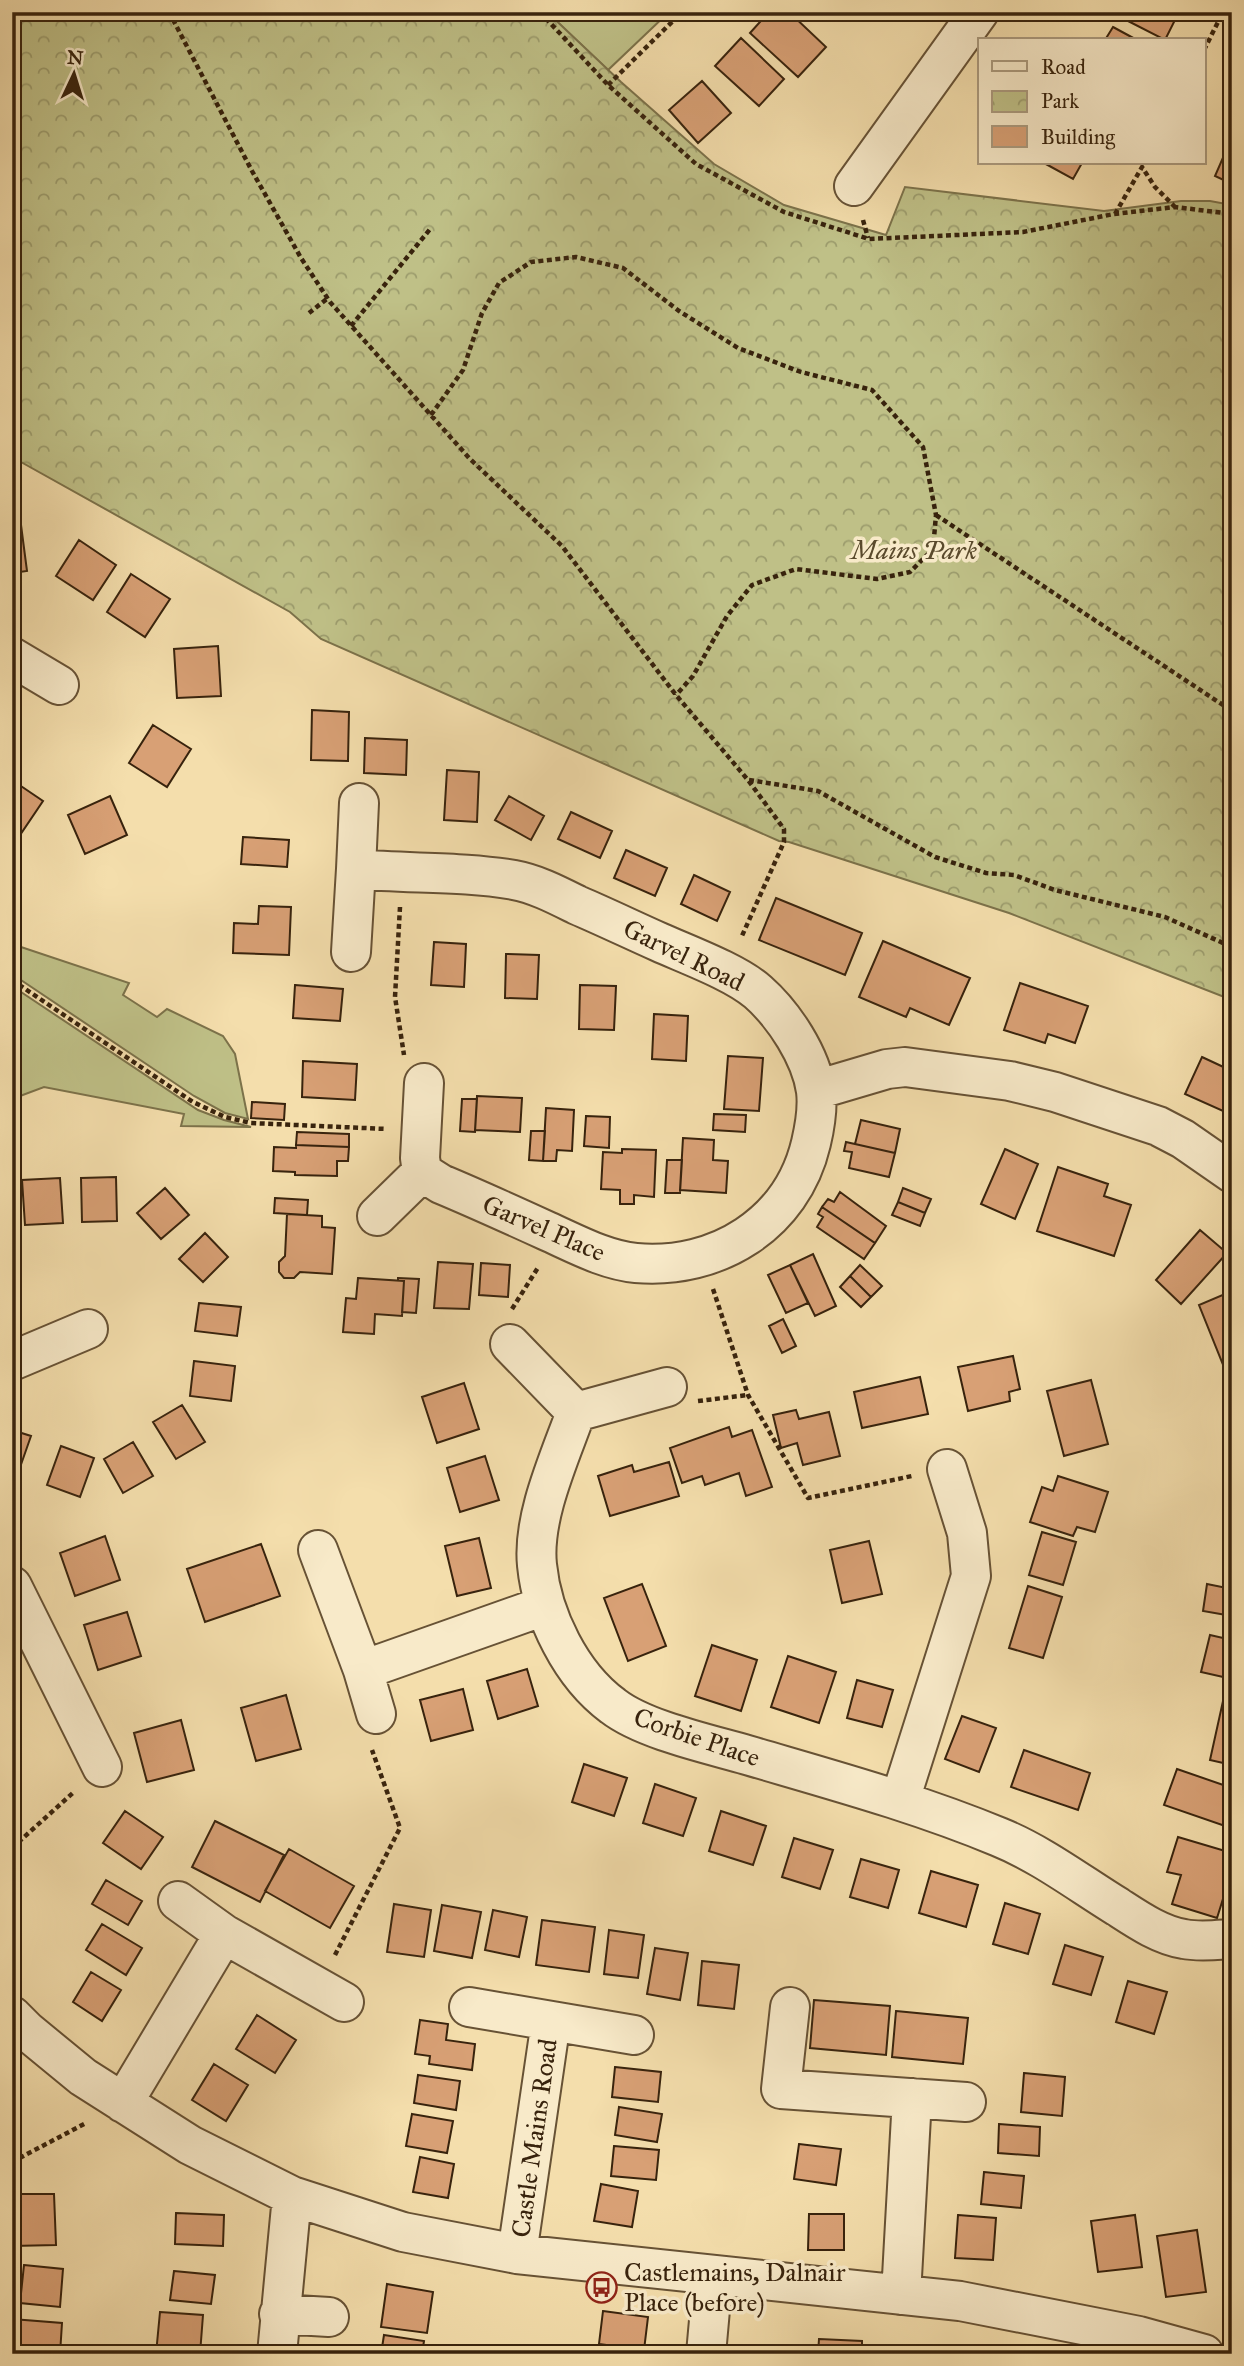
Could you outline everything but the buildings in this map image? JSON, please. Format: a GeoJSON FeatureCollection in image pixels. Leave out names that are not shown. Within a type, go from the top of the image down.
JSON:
{"type":"FeatureCollection","features":[{"type":"Feature","properties":{"kind":"street"},"geometry":{"type":"LineString","coordinates":[[854,186],[979,12]]}},
{"type":"Feature","properties":{"kind":"street"},"geometry":{"type":"LineString","coordinates":[[12,657],[59,685]]}},
{"type":"Feature","properties":{"kind":"street"},"geometry":{"type":"LineString","coordinates":[[351,952],[359,803]]}},
{"type":"Feature","properties":{"kind":"street","name":"Garvel Road"},"geometry":{"type":"LineString","coordinates":[[356,869],[492,877],[538,887],[725,973],[756,990],[793,1033],[816,1090]]}},
{"type":"Feature","properties":{"kind":"street"},"geometry":{"type":"LineString","coordinates":[[816,1090],[887,1069],[905,1067],[1010,1081],[1055,1092],[1158,1126],[1183,1139],[1232,1173]]}},
{"type":"Feature","properties":{"kind":"street"},"geometry":{"type":"LineString","coordinates":[[377,1216],[422,1172],[420,1158],[424,1083]]}},
{"type":"Feature","properties":{"kind":"street","name":"Garvel Place"},"geometry":{"type":"LineString","coordinates":[[422,1172],[441,1184],[598,1254],[633,1262],[668,1264],[703,1258],[748,1236],[774,1215],[794,1189],[808,1157],[816,1122],[816,1090]]}},
{"type":"Feature","properties":{"kind":"street"},"geometry":{"type":"LineString","coordinates":[[12,1361],[88,1329]]}},
{"type":"Feature","properties":{"kind":"street"},"geometry":{"type":"LineString","coordinates":[[510,1343],[576,1412],[667,1387]]}},
{"type":"Feature","properties":{"kind":"street","name":"Corbie Place"},"geometry":{"type":"LineString","coordinates":[[576,1412],[539,1529],[537,1563],[544,1606],[571,1659],[593,1688],[614,1707],[670,1733],[900,1800],[1001,1837],[1029,1851],[1157,1930],[1184,1939],[1232,1939]]}},
{"type":"Feature","properties":{"kind":"street"},"geometry":{"type":"LineString","coordinates":[[900,1800],[971,1576],[967,1533],[947,1469]]}},
{"type":"Feature","properties":{"kind":"street"},"geometry":{"type":"LineString","coordinates":[[318,1550],[363,1670],[376,1714]]}},
{"type":"Feature","properties":{"kind":"street"},"geometry":{"type":"LineString","coordinates":[[12,1586],[102,1767]]}},
{"type":"Feature","properties":{"kind":"street"},"geometry":{"type":"LineString","coordinates":[[363,1670],[544,1606]]}},
{"type":"Feature","properties":{"kind":"street"},"geometry":{"type":"LineString","coordinates":[[178,1901],[224,1934],[331,1995]]}},
{"type":"Feature","properties":{"kind":"street"},"geometry":{"type":"LineString","coordinates":[[123,2103],[224,1934]]}},
{"type":"Feature","properties":{"kind":"street","name":"Castle Mains Road"},"geometry":{"type":"LineString","coordinates":[[469,2007],[634,2035]]}},
{"type":"Feature","properties":{"kind":"street"},"geometry":{"type":"LineString","coordinates":[[790,2007],[781,2089],[966,2102]]}},
{"type":"Feature","properties":{"kind":"street","name":"Castle Mains Road"},"geometry":{"type":"LineString","coordinates":[[12,2016],[83,2077],[190,2145],[292,2196],[403,2232],[517,2254],[960,2301],[1138,2345],[1205,2354]]}},
{"type":"Feature","properties":{"kind":"street","name":"Castle Mains Road"},"geometry":{"type":"LineString","coordinates":[[517,2254],[551,2021]]}},
{"type":"Feature","properties":{"kind":"street"},"geometry":{"type":"LineString","coordinates":[[901,2295],[912,2098]]}},
{"type":"Feature","properties":{"kind":"street"},"geometry":{"type":"LineString","coordinates":[[277,2354],[292,2196]]}},
{"type":"Feature","properties":{"kind":"street"},"geometry":{"type":"LineString","coordinates":[[706,2354],[713,2276]]}},
{"type":"Feature","properties":{"kind":"street"},"geometry":{"type":"LineString","coordinates":[[279,2314],[329,2317]]}},
{"type":"Feature","properties":{"kind":"path"},"geometry":{"type":"LineString","coordinates":[[169,12],[252,171],[301,258],[328,298],[470,459],[562,546],[676,695],[748,780],[784,829],[784,842],[725,973]]}},
{"type":"Feature","properties":{"kind":"path"},"geometry":{"type":"LineString","coordinates":[[608,85],[682,12]]}},
{"type":"Feature","properties":{"kind":"path"},"geometry":{"type":"LineString","coordinates":[[1206,46],[1223,12]]}},
{"type":"Feature","properties":{"kind":"path"},"geometry":{"type":"LineString","coordinates":[[1143,165],[1155,187],[1175,208]]}},
{"type":"Feature","properties":{"kind":"path"},"geometry":{"type":"LineString","coordinates":[[1114,214],[1143,165]]}},
{"type":"Feature","properties":{"kind":"path"},"geometry":{"type":"LineString","coordinates":[[351,326],[432,228]]}},
{"type":"Feature","properties":{"kind":"path"},"geometry":{"type":"LineString","coordinates":[[431,415],[463,370],[482,313],[499,283],[531,261],[576,257],[623,268],[679,311],[738,348],[801,373],[872,390],[923,447],[936,515],[933,549],[911,572],[877,579],[796,569],[752,585],[727,616],[693,676],[676,695]]}},
{"type":"Feature","properties":{"kind":"path"},"geometry":{"type":"LineString","coordinates":[[309,313],[328,298]]}},
{"type":"Feature","properties":{"kind":"path"},"geometry":{"type":"LineString","coordinates":[[936,515],[1232,710]]}},
{"type":"Feature","properties":{"kind":"path"},"geometry":{"type":"LineString","coordinates":[[748,780],[818,791],[935,858],[986,873],[1014,875],[1055,890],[1165,917],[1232,947]]}},
{"type":"Feature","properties":{"kind":"path"},"geometry":{"type":"LineString","coordinates":[[402,873],[395,998],[406,1066],[424,1083]]}},
{"type":"Feature","properties":{"kind":"path"},"geometry":{"type":"LineString","coordinates":[[12,980],[193,1102],[225,1117],[251,1123],[421,1131]]}},
{"type":"Feature","properties":{"kind":"path"},"geometry":{"type":"LineString","coordinates":[[510,1343],[506,1318],[530,1283],[553,1233]]}},
{"type":"Feature","properties":{"kind":"path"},"geometry":{"type":"LineString","coordinates":[[703,1258],[748,1395],[808,1498],[947,1469]]}},
{"type":"Feature","properties":{"kind":"path"},"geometry":{"type":"LineString","coordinates":[[667,1387],[689,1402],[748,1395]]}},
{"type":"Feature","properties":{"kind":"path"},"geometry":{"type":"LineString","coordinates":[[331,1995],[400,1828],[372,1751],[376,1714]]}},
{"type":"Feature","properties":{"kind":"path"},"geometry":{"type":"LineString","coordinates":[[12,1847],[102,1767]]}},
{"type":"Feature","properties":{"kind":"path"},"geometry":{"type":"LineString","coordinates":[[12,2162],[123,2103]]}},
{"type":"Feature","properties":{"kind":"green space","name":"Mains Park"},"geometry":{"type":"Polygon","coordinates":[[[12,12],[547,12],[714,164],[784,205],[886,235],[905,187],[1104,211],[1181,201],[1210,201],[1232,205],[1232,1000],[1009,913],[779,841],[321,639],[290,612],[12,457],[12,12]]]}},
{"type":"Feature","properties":{"kind":"green space"},"geometry":{"type":"Polygon","coordinates":[[[547,12],[669,12],[608,70],[547,12]]]}},
{"type":"Feature","properties":{"kind":"green space"},"geometry":{"type":"Polygon","coordinates":[[[12,944],[129,983],[123,995],[157,1017],[167,1009],[223,1036],[235,1054],[248,1119],[225,1113],[194,1096],[12,974],[12,944]]]}},
{"type":"Feature","properties":{"kind":"green space"},"geometry":{"type":"Polygon","coordinates":[[[12,986],[198,1110],[251,1127],[181,1126],[184,1114],[44,1087],[12,1099],[12,986]]]}},
{"type":"Feature","properties":{"kind":"place","name":"Castlemains, Dalnair Place (before)"},"geometry":{"type":"Point","coordinates":[601,2287]}}]}
